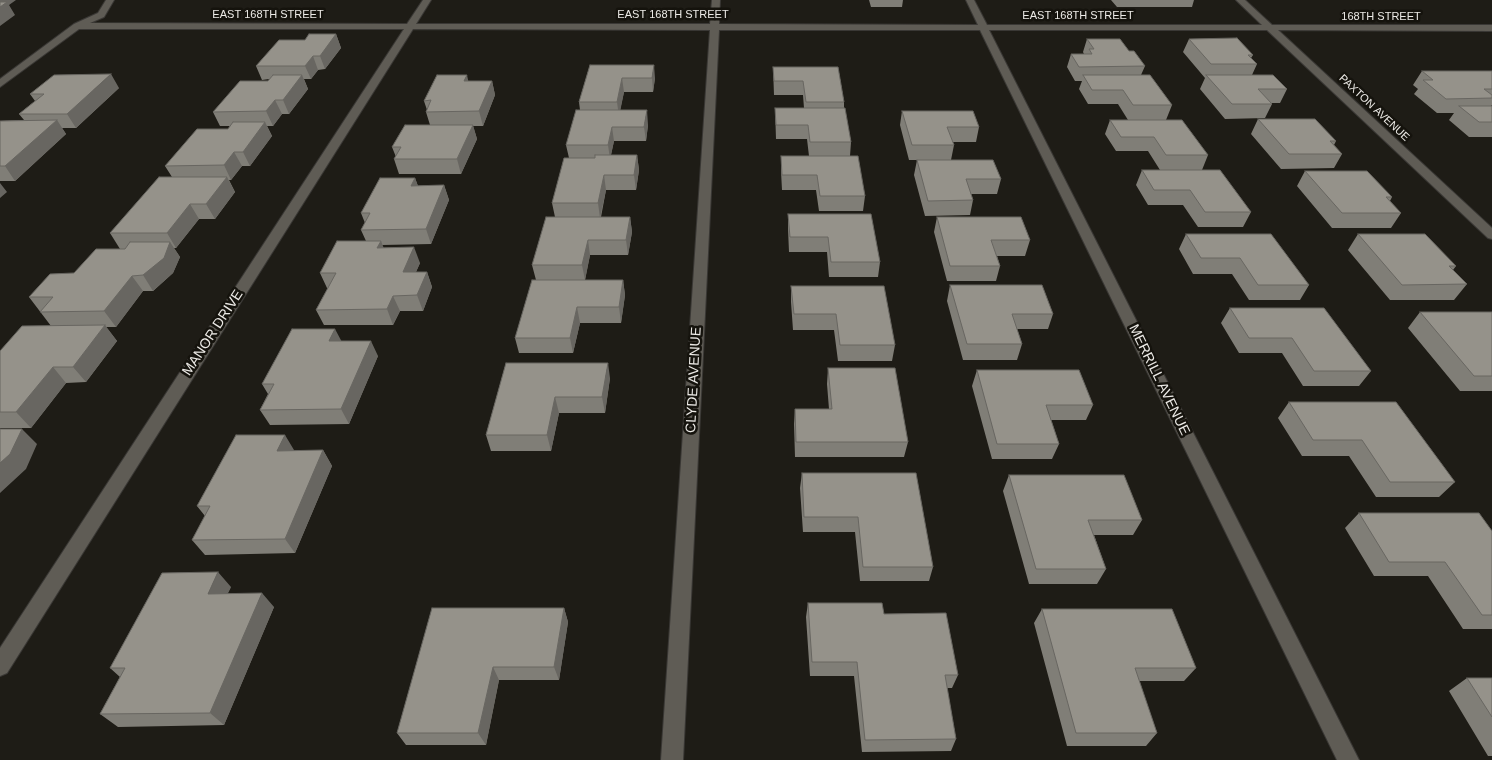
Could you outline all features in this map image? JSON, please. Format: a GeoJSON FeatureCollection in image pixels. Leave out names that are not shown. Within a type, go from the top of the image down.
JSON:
{"type":"FeatureCollection","features":[{"type":"Feature","properties":{"kind":"street"},"geometry":{"type":"LineString","coordinates":[[0,84],[77,26],[101,16],[110,0]]}},
{"type":"Feature","properties":{"kind":"street","name":"MANOR DRIVE"},"geometry":{"type":"LineString","coordinates":[[0,666],[427,0]]}},
{"type":"Feature","properties":{"kind":"street","name":"CLYDE AVENUE"},"geometry":{"type":"LineString","coordinates":[[672,760],[716,0]]}},
{"type":"Feature","properties":{"kind":"street","name":"MERRILL AVENUE"},"geometry":{"type":"LineString","coordinates":[[970,0],[1348,760]]}},
{"type":"Feature","properties":{"kind":"street","name":"PAXTON AVENUE"},"geometry":{"type":"LineString","coordinates":[[1240,0],[1492,235]]}},
{"type":"Feature","properties":{"kind":"street","name":"EAST 168TH STREET"},"geometry":{"type":"LineString","coordinates":[[77,26],[1270,28]]}},
{"type":"Feature","properties":{"kind":"street","name":"168TH STREET"},"geometry":{"type":"LineString","coordinates":[[1270,28],[1492,28]]}},
{"type":"Feature","properties":{"kind":"building"},"geometry":{"type":"Polygon","coordinates":[[[0,2],[7,2],[0,7],[0,2]]]}},
{"type":"Feature","properties":{"kind":"building"},"geometry":{"type":"Polygon","coordinates":[[[309,34],[336,34],[320,56],[313,56],[305,66],[256,66],[279,40],[305,40],[309,34]]]}},
{"type":"Feature","properties":{"kind":"building"},"geometry":{"type":"Polygon","coordinates":[[[1237,38],[1253,55],[1248,55],[1257,64],[1211,64],[1189,39],[1237,38]]]}},
{"type":"Feature","properties":{"kind":"building"},"geometry":{"type":"Polygon","coordinates":[[[1087,39],[1120,39],[1129,51],[1134,51],[1145,66],[1079,67],[1071,54],[1092,54],[1089,49],[1094,49],[1087,39]]]}},
{"type":"Feature","properties":{"kind":"building"},"geometry":{"type":"Polygon","coordinates":[[[590,65],[654,65],[652,78],[622,78],[617,102],[579,102],[590,65]]]}},
{"type":"Feature","properties":{"kind":"building"},"geometry":{"type":"Polygon","coordinates":[[[773,67],[838,67],[844,102],[806,102],[803,81],[774,81],[773,67]]]}},
{"type":"Feature","properties":{"kind":"building"},"geometry":{"type":"Polygon","coordinates":[[[1422,71],[1492,71],[1492,89],[1484,89],[1492,95],[1492,98],[1446,99],[1423,80],[1433,80],[1422,71]]]}},
{"type":"Feature","properties":{"kind":"building"},"geometry":{"type":"Polygon","coordinates":[[[111,74],[67,114],[19,114],[44,94],[30,94],[54,75],[111,74]]]}},
{"type":"Feature","properties":{"kind":"building"},"geometry":{"type":"Polygon","coordinates":[[[273,75],[302,75],[283,100],[275,100],[266,111],[213,112],[240,81],[268,81],[273,75]]]}},
{"type":"Feature","properties":{"kind":"building"},"geometry":{"type":"Polygon","coordinates":[[[437,75],[467,75],[464,81],[492,81],[479,111],[426,112],[431,100],[424,101],[437,75]]]}},
{"type":"Feature","properties":{"kind":"building"},"geometry":{"type":"Polygon","coordinates":[[[1083,75],[1150,75],[1172,105],[1133,105],[1123,90],[1092,90],[1083,75]]]}},
{"type":"Feature","properties":{"kind":"building"},"geometry":{"type":"Polygon","coordinates":[[[1206,75],[1273,75],[1287,89],[1258,89],[1272,104],[1232,104],[1206,75]]]}},
{"type":"Feature","properties":{"kind":"building"},"geometry":{"type":"Polygon","coordinates":[[[1459,106],[1492,106],[1492,122],[1479,122],[1459,106]]]}},
{"type":"Feature","properties":{"kind":"building"},"geometry":{"type":"Polygon","coordinates":[[[775,108],[845,108],[851,142],[810,142],[808,125],[776,125],[775,108]]]}},
{"type":"Feature","properties":{"kind":"building"},"geometry":{"type":"Polygon","coordinates":[[[576,110],[647,110],[644,127],[612,127],[608,145],[566,145],[576,110]]]}},
{"type":"Feature","properties":{"kind":"building"},"geometry":{"type":"Polygon","coordinates":[[[902,111],[973,111],[979,127],[947,127],[954,145],[912,145],[902,111]]]}},
{"type":"Feature","properties":{"kind":"building"},"geometry":{"type":"Polygon","coordinates":[[[1258,119],[1315,119],[1336,141],[1330,141],[1342,154],[1289,154],[1258,119]]]}},
{"type":"Feature","properties":{"kind":"building"},"geometry":{"type":"Polygon","coordinates":[[[57,120],[5,166],[0,166],[0,121],[57,120]]]}},
{"type":"Feature","properties":{"kind":"building"},"geometry":{"type":"Polygon","coordinates":[[[1110,120],[1182,120],[1208,155],[1166,155],[1154,137],[1121,137],[1110,120]]]}},
{"type":"Feature","properties":{"kind":"building"},"geometry":{"type":"Polygon","coordinates":[[[233,122],[265,122],[243,152],[234,152],[224,165],[165,166],[197,129],[228,129],[233,122]]]}},
{"type":"Feature","properties":{"kind":"building"},"geometry":{"type":"Polygon","coordinates":[[[405,125],[473,125],[457,159],[394,159],[401,147],[392,147],[405,125]]]}},
{"type":"Feature","properties":{"kind":"building"},"geometry":{"type":"Polygon","coordinates":[[[595,155],[637,155],[634,175],[604,175],[598,203],[552,203],[564,158],[595,158],[595,155]]]}},
{"type":"Feature","properties":{"kind":"building"},"geometry":{"type":"Polygon","coordinates":[[[781,156],[858,156],[865,196],[820,196],[817,175],[782,175],[781,156]]]}},
{"type":"Feature","properties":{"kind":"building"},"geometry":{"type":"Polygon","coordinates":[[[917,160],[993,160],[1001,179],[966,179],[973,200],[928,201],[917,160]]]}},
{"type":"Feature","properties":{"kind":"building"},"geometry":{"type":"Polygon","coordinates":[[[1142,170],[1220,170],[1251,212],[1205,212],[1190,190],[1154,190],[1142,170]]]}},
{"type":"Feature","properties":{"kind":"building"},"geometry":{"type":"Polygon","coordinates":[[[1305,171],[1367,171],[1392,197],[1386,197],[1401,213],[1342,213],[1305,171]]]}},
{"type":"Feature","properties":{"kind":"building"},"geometry":{"type":"Polygon","coordinates":[[[159,177],[227,177],[206,204],[190,204],[167,233],[110,233],[159,177]]]}},
{"type":"Feature","properties":{"kind":"building"},"geometry":{"type":"Polygon","coordinates":[[[380,178],[415,178],[411,186],[444,185],[426,229],[361,230],[370,213],[361,213],[380,178]]]}},
{"type":"Feature","properties":{"kind":"building"},"geometry":{"type":"Polygon","coordinates":[[[788,214],[871,214],[880,262],[831,262],[828,237],[790,237],[788,214]]]}},
{"type":"Feature","properties":{"kind":"building"},"geometry":{"type":"Polygon","coordinates":[[[546,217],[630,217],[626,240],[588,240],[582,265],[532,265],[546,217]]]}},
{"type":"Feature","properties":{"kind":"building"},"geometry":{"type":"Polygon","coordinates":[[[937,217],[1021,217],[1030,240],[991,240],[1000,266],[950,266],[937,217]]]}},
{"type":"Feature","properties":{"kind":"building"},"geometry":{"type":"Polygon","coordinates":[[[1186,234],[1271,234],[1309,285],[1258,285],[1240,258],[1201,258],[1186,234]]]}},
{"type":"Feature","properties":{"kind":"building"},"geometry":{"type":"Polygon","coordinates":[[[1358,234],[1425,234],[1456,266],[1449,266],[1467,284],[1402,285],[1358,234]]]}},
{"type":"Feature","properties":{"kind":"building"},"geometry":{"type":"Polygon","coordinates":[[[337,241],[381,241],[377,248],[414,247],[403,272],[427,272],[417,295],[393,296],[387,309],[316,310],[336,273],[320,273],[337,241]]]}},
{"type":"Feature","properties":{"kind":"building"},"geometry":{"type":"Polygon","coordinates":[[[130,242],[170,242],[164,258],[143,275],[132,276],[104,311],[40,312],[53,297],[29,297],[50,274],[74,273],[96,249],[125,249],[130,242]]]}},
{"type":"Feature","properties":{"kind":"building"},"geometry":{"type":"Polygon","coordinates":[[[532,280],[623,280],[619,307],[577,307],[570,338],[515,338],[532,280]]]}},
{"type":"Feature","properties":{"kind":"building"},"geometry":{"type":"Polygon","coordinates":[[[950,285],[1042,285],[1053,314],[1012,314],[1022,344],[967,344],[950,285]]]}},
{"type":"Feature","properties":{"kind":"building"},"geometry":{"type":"Polygon","coordinates":[[[791,286],[884,286],[895,345],[840,345],[836,314],[794,314],[791,286]]]}},
{"type":"Feature","properties":{"kind":"building"},"geometry":{"type":"Polygon","coordinates":[[[1230,308],[1324,308],[1371,371],[1314,371],[1292,338],[1249,338],[1230,308]]]}},
{"type":"Feature","properties":{"kind":"building"},"geometry":{"type":"Polygon","coordinates":[[[1420,312],[1492,312],[1492,376],[1474,376],[1420,312]]]}},
{"type":"Feature","properties":{"kind":"building"},"geometry":{"type":"Polygon","coordinates":[[[105,325],[73,367],[53,367],[16,412],[0,412],[0,351],[22,326],[105,325]]]}},
{"type":"Feature","properties":{"kind":"building"},"geometry":{"type":"Polygon","coordinates":[[[292,329],[335,329],[329,341],[371,341],[341,409],[260,410],[274,384],[262,384],[292,329]]]}},
{"type":"Feature","properties":{"kind":"building"},"geometry":{"type":"Polygon","coordinates":[[[506,363],[608,363],[602,397],[555,397],[547,435],[486,435],[506,363]]]}},
{"type":"Feature","properties":{"kind":"building"},"geometry":{"type":"Polygon","coordinates":[[[828,368],[895,368],[908,442],[796,442],[795,409],[832,409],[828,368]]]}},
{"type":"Feature","properties":{"kind":"building"},"geometry":{"type":"Polygon","coordinates":[[[977,370],[1079,370],[1093,405],[1046,405],[1059,444],[997,444],[977,370]]]}},
{"type":"Feature","properties":{"kind":"building"},"geometry":{"type":"Polygon","coordinates":[[[1289,402],[1396,402],[1455,482],[1390,482],[1362,440],[1313,440],[1289,402]]]}},
{"type":"Feature","properties":{"kind":"building"},"geometry":{"type":"Polygon","coordinates":[[[0,429],[22,429],[10,454],[0,463],[0,429]]]}},
{"type":"Feature","properties":{"kind":"building"},"geometry":{"type":"Polygon","coordinates":[[[236,435],[285,435],[277,451],[323,450],[285,539],[192,540],[210,506],[197,506],[236,435]]]}},
{"type":"Feature","properties":{"kind":"building"},"geometry":{"type":"Polygon","coordinates":[[[802,473],[916,473],[933,567],[863,567],[858,517],[804,517],[802,473]]]}},
{"type":"Feature","properties":{"kind":"building"},"geometry":{"type":"Polygon","coordinates":[[[1009,475],[1124,475],[1142,520],[1088,520],[1106,569],[1036,569],[1009,475]]]}},
{"type":"Feature","properties":{"kind":"building"},"geometry":{"type":"Polygon","coordinates":[[[1359,513],[1479,513],[1492,531],[1492,615],[1482,615],[1445,562],[1389,562],[1359,513]]]}},
{"type":"Feature","properties":{"kind":"building"},"geometry":{"type":"Polygon","coordinates":[[[218,572],[208,594],[262,593],[210,713],[100,714],[125,668],[110,668],[162,573],[218,572]]]}},
{"type":"Feature","properties":{"kind":"building"},"geometry":{"type":"Polygon","coordinates":[[[808,603],[882,603],[884,614],[946,613],[958,675],[945,675],[956,739],[865,740],[857,662],[812,662],[808,603]]]}},
{"type":"Feature","properties":{"kind":"building"},"geometry":{"type":"Polygon","coordinates":[[[432,608],[564,608],[554,667],[493,667],[478,733],[397,733],[432,608]]]}},
{"type":"Feature","properties":{"kind":"building"},"geometry":{"type":"Polygon","coordinates":[[[1042,609],[1172,609],[1196,668],[1135,668],[1157,733],[1076,733],[1042,609]]]}},
{"type":"Feature","properties":{"kind":"building"},"geometry":{"type":"Polygon","coordinates":[[[1467,678],[1492,678],[1492,717],[1467,678]]]}}]}
